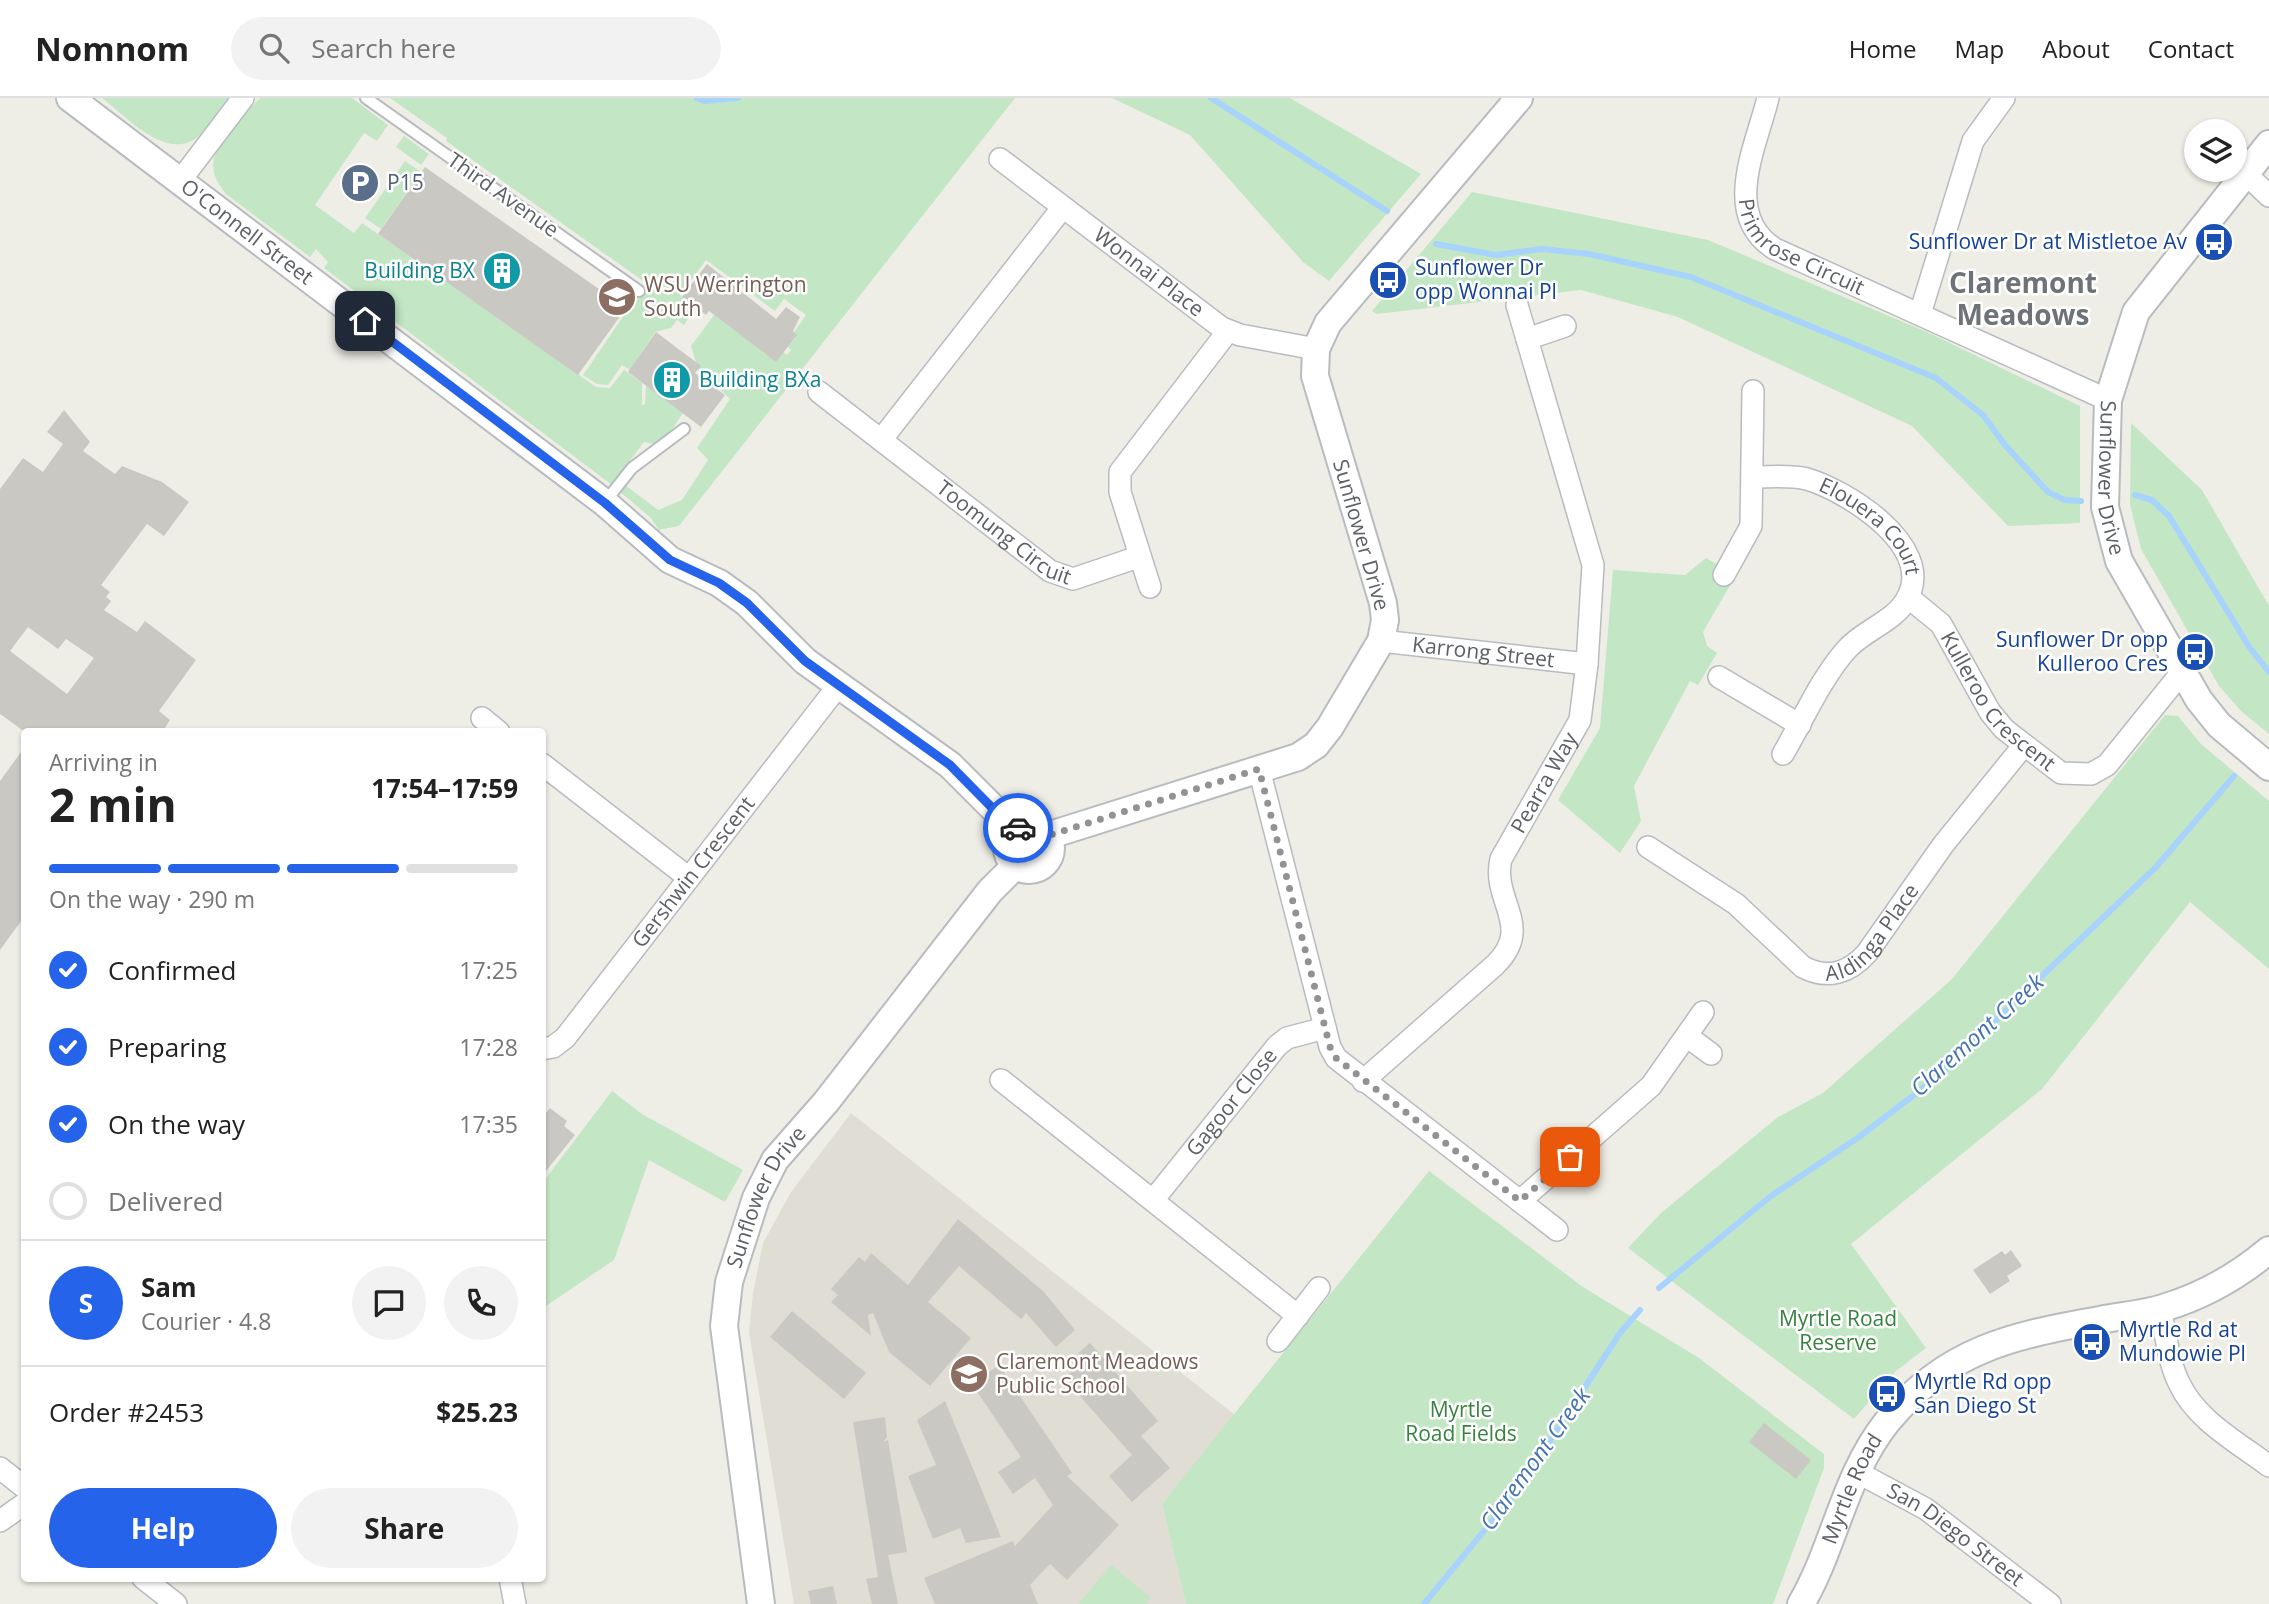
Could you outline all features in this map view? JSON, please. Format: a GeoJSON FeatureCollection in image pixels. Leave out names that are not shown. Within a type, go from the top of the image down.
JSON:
{"type":"FeatureCollection","features":[{"type":"Feature","properties":{"kind":"street","name":"O'Connell Street"},"geometry":{"type":"LineString","coordinates":[[70,98],[605,503],[670,560],[719,583],[747,603],[790,648],[838,686],[950,765],[1014,830]]}},
{"type":"Feature","properties":{"kind":"street"},"geometry":{"type":"LineString","coordinates":[[180,181],[243,98]]}},
{"type":"Feature","properties":{"kind":"street","name":"Sunflower Drive"},"geometry":{"type":"LineString","coordinates":[[1047,836],[1298,757],[1316,745],[1330,727],[1381,640],[1385,620],[1383,603],[1315,376],[1316,349],[1328,323],[1518,98]]}},
{"type":"Feature","properties":{"kind":"street","name":"Primrose Circuit"},"geometry":{"type":"LineString","coordinates":[[1768,98],[1744,195],[1746,217],[1756,235],[1775,250],[2108,400]]}},
{"type":"Feature","properties":{"kind":"street"},"geometry":{"type":"LineString","coordinates":[[1920,314],[1973,141],[2004,98]]}},
{"type":"Feature","properties":{"kind":"street","name":"Sunflower Drive"},"geometry":{"type":"LineString","coordinates":[[2247,171],[2269,144]]}},
{"type":"Feature","properties":{"kind":"street","name":"Wonnai Place"},"geometry":{"type":"LineString","coordinates":[[1000,159],[1228,331],[1316,349]]}},
{"type":"Feature","properties":{"kind":"street"},"geometry":{"type":"LineString","coordinates":[[2247,175],[2269,196]]}},
{"type":"Feature","properties":{"kind":"street","name":"Sunflower Drive"},"geometry":{"type":"LineString","coordinates":[[2238,182],[2141,303],[2108,400],[2105,508],[2110,535],[2129,581],[2182,672],[2219,725],[2269,767]]}},
{"type":"Feature","properties":{"kind":"street"},"geometry":{"type":"LineString","coordinates":[[881,440],[1063,207]]}},
{"type":"Feature","properties":{"kind":"street","name":"Pearra Way"},"geometry":{"type":"LineString","coordinates":[[1363,1081],[1495,965],[1511,946],[1512,923],[1498,871],[1501,859],[1580,720],[1587,664],[1593,565],[1517,305]]}},
{"type":"Feature","properties":{"kind":"street"},"geometry":{"type":"LineString","coordinates":[[1527,339],[1565,326]]}},
{"type":"Feature","properties":{"kind":"street"},"geometry":{"type":"LineString","coordinates":[[1150,587],[1138,557],[1120,492],[1120,472],[1228,331]]}},
{"type":"Feature","properties":{"kind":"street"},"geometry":{"type":"LineString","coordinates":[[1724,575],[1751,526],[1754,477],[1753,391]]}},
{"type":"Feature","properties":{"kind":"street","name":"Toomung Circuit"},"geometry":{"type":"LineString","coordinates":[[819,393],[1038,563],[1062,577],[1086,577],[1138,557]]}},
{"type":"Feature","properties":{"kind":"street","name":"Elouera Court"},"geometry":{"type":"LineString","coordinates":[[1754,477],[1805,479],[1884,522],[1903,548],[1910,566],[1912,582],[1908,597],[1889,618],[1845,651],[1783,754]]}},
{"type":"Feature","properties":{"kind":"street","name":"Kulleroo Crescent"},"geometry":{"type":"LineString","coordinates":[[1908,597],[1936,617],[1993,718],[2061,773],[2091,774],[2107,765],[2182,672]]}},
{"type":"Feature","properties":{"kind":"street","name":"Karrong Street"},"geometry":{"type":"LineString","coordinates":[[1381,640],[1587,664]]}},
{"type":"Feature","properties":{"kind":"street"},"geometry":{"type":"LineString","coordinates":[[1719,677],[1800,725]]}},
{"type":"Feature","properties":{"kind":"street","name":"Gershwin Crescent"},"geometry":{"type":"LineString","coordinates":[[546,1048],[553,1047],[565,1038],[838,686]]}},
{"type":"Feature","properties":{"kind":"street"},"geometry":{"type":"LineString","coordinates":[[482,718],[494,728]]}},
{"type":"Feature","properties":{"kind":"street","name":"Aldinga Place"},"geometry":{"type":"LineString","coordinates":[[1648,847],[1736,904],[1803,967],[1817,973],[1838,973],[1852,967],[1867,953],[1943,845],[2024,745]]}},
{"type":"Feature","properties":{"kind":"street"},"geometry":{"type":"LineString","coordinates":[[546,767],[689,878]]}},
{"type":"Feature","properties":{"kind":"street"},"geometry":{"type":"LineString","coordinates":[[1259,769],[1325,1028],[1336,1058],[1557,1230]]}},
{"type":"Feature","properties":{"kind":"street"},"geometry":{"type":"LineString","coordinates":[[1036,827],[1047,836],[1050,856],[1042,867],[1028,871],[1015,866],[1006,848],[1014,830],[1036,827]]}},
{"type":"Feature","properties":{"kind":"street","name":"Sunflower Drive"},"geometry":{"type":"LineString","coordinates":[[761,1604],[724,1326],[729,1282],[756,1198],[783,1149],[826,1102],[990,891],[1015,866]]}},
{"type":"Feature","properties":{"kind":"street"},"geometry":{"type":"LineString","coordinates":[[1520,1201],[1651,1086],[1688,1037],[1703,1012]]}},
{"type":"Feature","properties":{"kind":"street","name":"Gagoor Close"},"geometry":{"type":"LineString","coordinates":[[1154,1199],[1277,1046],[1287,1038],[1325,1028]]}},
{"type":"Feature","properties":{"kind":"street"},"geometry":{"type":"LineString","coordinates":[[1688,1037],[1711,1054]]}},
{"type":"Feature","properties":{"kind":"street"},"geometry":{"type":"LineString","coordinates":[[1001,1080],[1298,1316]]}},
{"type":"Feature","properties":{"kind":"street","name":"Myrtle Road"},"geometry":{"type":"LineString","coordinates":[[1801,1604],[1857,1472],[1877,1437],[1904,1403],[1931,1378],[1959,1360],[2018,1335],[2160,1309],[2221,1285],[2269,1250]]}},
{"type":"Feature","properties":{"kind":"street"},"geometry":{"type":"LineString","coordinates":[[1278,1341],[1319,1288]]}},
{"type":"Feature","properties":{"kind":"street"},"geometry":{"type":"LineString","coordinates":[[2160,1309],[2174,1371],[2188,1400],[2204,1417],[2269,1466]]}},
{"type":"Feature","properties":{"kind":"street"},"geometry":{"type":"LineString","coordinates":[[0,1468],[21,1485]]}},
{"type":"Feature","properties":{"kind":"street","name":"San Diego Street"},"geometry":{"type":"LineString","coordinates":[[1857,1472],[1926,1509],[2050,1604]]}},
{"type":"Feature","properties":{"kind":"street"},"geometry":{"type":"LineString","coordinates":[[0,1521],[21,1506]]}},
{"type":"Feature","properties":{"kind":"street"},"geometry":{"type":"LineString","coordinates":[[149,1582],[176,1604]]}},
{"type":"Feature","properties":{"kind":"street"},"geometry":{"type":"LineString","coordinates":[[511,1582],[514,1604]]}},
{"type":"Feature","properties":{"kind":"lane","name":"Third Avenue"},"geometry":{"type":"LineString","coordinates":[[366,98],[639,291]]}},
{"type":"Feature","properties":{"kind":"lane"},"geometry":{"type":"LineString","coordinates":[[605,503],[632,468],[684,429]]}},
{"type":"Feature","properties":{"kind":"shaded area","name":"Claremont Meadows Public School"},"geometry":{"type":"Polygon","coordinates":[[[851,1113],[1235,1415],[1162,1504],[1186,1604],[794,1604],[749,1332],[753,1293],[763,1243],[791,1192],[851,1113]]]}},
{"type":"Feature","properties":{"kind":"green space"},"geometry":{"type":"Polygon","coordinates":[[[102,98],[230,98],[199,136],[187,143],[174,144],[148,134],[102,98]]]}},
{"type":"Feature","properties":{"kind":"green space"},"geometry":{"type":"Polygon","coordinates":[[[261,98],[352,98],[388,125],[377,141],[364,133],[315,205],[354,233],[362,223],[596,387],[610,388],[624,370],[642,383],[642,405],[645,404],[646,385],[683,413],[667,437],[654,444],[644,442],[612,485],[324,268],[328,262],[316,249],[310,257],[226,194],[216,178],[214,159],[234,126],[261,98]]]}},
{"type":"Feature","properties":{"kind":"green space"},"geometry":{"type":"Polygon","coordinates":[[[390,98],[1015,98],[679,526],[659,530],[650,517],[620,492],[625,485],[658,510],[682,500],[708,460],[697,448],[730,399],[712,381],[700,376],[691,346],[714,315],[776,361],[783,352],[787,355],[791,350],[788,347],[797,335],[794,332],[806,315],[784,299],[775,311],[706,260],[680,295],[684,298],[680,304],[692,313],[684,325],[677,320],[671,328],[655,332],[630,370],[622,365],[608,385],[597,384],[583,375],[646,283],[390,98]]]}},
{"type":"Feature","properties":{"kind":"green space"},"geometry":{"type":"Polygon","coordinates":[[[1112,98],[1290,98],[1421,174],[1329,281],[1303,262],[1190,135],[1112,98]]]}},
{"type":"Feature","properties":{"kind":"green space"},"geometry":{"type":"Polygon","coordinates":[[[404,136],[429,154],[421,165],[396,147],[404,136]]]}},
{"type":"Feature","properties":{"kind":"green space"},"geometry":{"type":"Polygon","coordinates":[[[405,161],[421,172],[381,229],[365,218],[405,161]]]}},
{"type":"Feature","properties":{"kind":"green space"},"geometry":{"type":"Polygon","coordinates":[[[1472,192],[1708,240],[1927,332],[2080,406],[2080,523],[2008,526],[1912,426],[1678,317],[1581,290],[1377,314],[1372,311],[1472,192]]]}},
{"type":"Feature","properties":{"kind":"green space"},"geometry":{"type":"Polygon","coordinates":[[[2131,423],[2202,490],[2269,606],[2269,734],[2241,711],[2219,686],[2141,549],[2130,505],[2131,423]]]}},
{"type":"Feature","properties":{"kind":"green space"},"geometry":{"type":"Polygon","coordinates":[[[1706,558],[1736,575],[1703,632],[1707,646],[1717,653],[1698,685],[1690,681],[1634,786],[1641,821],[1620,853],[1558,800],[1600,728],[1613,570],[1685,575],[1706,558]]]}},
{"type":"Feature","properties":{"kind":"green space","name":"Myrtle Road Reserve"},"geometry":{"type":"Polygon","coordinates":[[[2165,715],[2178,716],[2201,744],[2269,801],[2269,969],[2190,902],[2042,1089],[1851,1244],[1926,1348],[1896,1371],[1854,1419],[1628,1248],[1661,1213],[1778,1117],[1823,1093],[1952,979],[2165,715]]]}},
{"type":"Feature","properties":{"kind":"green space"},"geometry":{"type":"Polygon","coordinates":[[[612,1091],[642,1114],[743,1170],[725,1202],[649,1160],[614,1260],[546,1306],[546,1178],[612,1091]]]}},
{"type":"Feature","properties":{"kind":"green space","name":"Myrtle Road Fields"},"geometry":{"type":"Polygon","coordinates":[[[1429,1171],[1583,1287],[1699,1358],[1824,1454],[1824,1468],[1773,1604],[1186,1604],[1162,1504],[1429,1171]]]}},
{"type":"Feature","properties":{"kind":"green space"},"geometry":{"type":"Polygon","coordinates":[[[1111,1565],[1151,1598],[1146,1604],[1079,1604],[1111,1565]]]}},
{"type":"Feature","properties":{"kind":"building","name":"Building BX"},"geometry":{"type":"Polygon","coordinates":[[[425,167],[626,308],[578,375],[378,234],[425,167]]]}},
{"type":"Feature","properties":{"kind":"building"},"geometry":{"type":"Polygon","coordinates":[[[707,264],[776,319],[786,307],[800,317],[793,331],[797,335],[776,362],[709,311],[706,315],[682,297],[707,264]]]}},
{"type":"Feature","properties":{"kind":"building","name":"Building BXa"},"geometry":{"type":"Polygon","coordinates":[[[656,332],[701,366],[695,373],[725,395],[701,427],[628,372],[656,332]]]}},
{"type":"Feature","properties":{"kind":"building"},"geometry":{"type":"Polygon","coordinates":[[[64,410],[90,442],[83,451],[115,474],[122,466],[162,482],[189,502],[164,536],[147,524],[101,585],[110,592],[106,597],[111,601],[104,610],[137,632],[145,621],[196,660],[159,711],[170,720],[165,728],[21,729],[0,714],[0,489],[23,458],[43,472],[63,444],[47,432],[64,410]],[[28,627],[10,651],[67,694],[94,658],[66,639],[58,649],[28,627]]]}},
{"type":"Feature","properties":{"kind":"building"},"geometry":{"type":"Polygon","coordinates":[[[21,752],[21,921],[0,950],[0,781],[21,752]]]}},
{"type":"Feature","properties":{"kind":"building"},"geometry":{"type":"Polygon","coordinates":[[[550,1108],[567,1121],[564,1126],[575,1135],[546,1171],[546,1113],[550,1108]]]}},
{"type":"Feature","properties":{"kind":"building"},"geometry":{"type":"Polygon","coordinates":[[[958,1219],[1044,1292],[1075,1330],[1056,1347],[1026,1313],[1021,1319],[959,1266],[928,1302],[971,1338],[930,1386],[889,1352],[873,1313],[868,1315],[871,1336],[831,1302],[838,1295],[831,1289],[859,1257],[865,1262],[871,1253],[908,1285],[958,1219]]]}},
{"type":"Feature","properties":{"kind":"building"},"geometry":{"type":"Polygon","coordinates":[[[2011,1250],[2022,1266],[2007,1276],[2010,1281],[1990,1294],[1973,1270],[2002,1251],[2005,1255],[2011,1250]]]}},
{"type":"Feature","properties":{"kind":"building"},"geometry":{"type":"Polygon","coordinates":[[[792,1311],[866,1373],[844,1399],[770,1337],[792,1311]]]}},
{"type":"Feature","properties":{"kind":"building"},"geometry":{"type":"Polygon","coordinates":[[[1090,1343],[1158,1421],[1141,1436],[1170,1468],[1132,1502],[1109,1476],[1132,1455],[1064,1378],[1085,1360],[1078,1353],[1090,1343]]]}},
{"type":"Feature","properties":{"kind":"building"},"geometry":{"type":"Polygon","coordinates":[[[999,1365],[1072,1473],[1067,1476],[1119,1525],[1067,1580],[1050,1564],[1030,1585],[1038,1604],[935,1604],[924,1578],[1013,1541],[1015,1546],[1053,1505],[1035,1478],[1013,1494],[998,1472],[1021,1457],[972,1384],[999,1365]]]}},
{"type":"Feature","properties":{"kind":"building"},"geometry":{"type":"Polygon","coordinates":[[[945,1401],[1001,1537],[966,1543],[960,1528],[933,1539],[908,1476],[936,1465],[917,1420],[945,1401]]]}},
{"type":"Feature","properties":{"kind":"building"},"geometry":{"type":"Polygon","coordinates":[[[885,1417],[887,1437],[883,1442],[888,1440],[907,1552],[888,1555],[898,1604],[872,1604],[866,1579],[878,1577],[853,1422],[885,1417]]]}},
{"type":"Feature","properties":{"kind":"building"},"geometry":{"type":"Polygon","coordinates":[[[1764,1423],[1811,1460],[1796,1479],[1749,1442],[1764,1423]]]}},
{"type":"Feature","properties":{"kind":"building"},"geometry":{"type":"Polygon","coordinates":[[[833,1586],[837,1604],[811,1604],[808,1591],[833,1586]]]}},
{"type":"Feature","properties":{"kind":"waterway"},"geometry":{"type":"LineString","coordinates":[[697,98],[704,101],[738,98]]}},
{"type":"Feature","properties":{"kind":"waterway"},"geometry":{"type":"LineString","coordinates":[[1211,98],[1387,211]]}},
{"type":"Feature","properties":{"kind":"waterway"},"geometry":{"type":"LineString","coordinates":[[1436,244],[1496,255],[1542,249],[1589,254],[1691,277],[1936,378],[1983,415],[2005,445],[2048,492],[2065,500],[2081,501]]}},
{"type":"Feature","properties":{"kind":"waterway"},"geometry":{"type":"LineString","coordinates":[[2135,495],[2152,500],[2169,516],[2250,648],[2269,672]]}},
{"type":"Feature","properties":{"kind":"waterway","name":"Claremont Creek"},"geometry":{"type":"LineString","coordinates":[[1659,1288],[1771,1196],[1859,1137],[1931,1082],[2156,867],[2234,776]]}},
{"type":"Feature","properties":{"kind":"waterway","name":"Claremont Creek"},"geometry":{"type":"LineString","coordinates":[[1424,1604],[1520,1487],[1620,1333],[1640,1310]]}},
{"type":"Feature","properties":{"kind":"way so far"},"geometry":{"type":"LineString","coordinates":[[1018,828],[1028,825],[1036,827],[1047,836],[1259,769],[1330,1047],[1336,1058],[1520,1201],[1570,1157]]}},
{"type":"Feature","properties":{"kind":"place","name":"P15"},"geometry":{"type":"Point","coordinates":[360,183]}},
{"type":"Feature","properties":{"kind":"place","name":"Sunflower Dr at Mistletoe Av"},"geometry":{"type":"Point","coordinates":[2214,242]}},
{"type":"Feature","properties":{"kind":"place","name":"Building BX"},"geometry":{"type":"Point","coordinates":[502,271]}},
{"type":"Feature","properties":{"kind":"place","name":"Sunflower Dr opp Wonnai Pl"},"geometry":{"type":"Point","coordinates":[1388,280]}},
{"type":"Feature","properties":{"kind":"place","name":"WSU Werrington South"},"geometry":{"type":"Point","coordinates":[617,297]}},
{"type":"Feature","properties":{"kind":"place","name":"Building BXa"},"geometry":{"type":"Point","coordinates":[672,380]}},
{"type":"Feature","properties":{"kind":"place","name":"Sunflower Dr opp Kulleroo Cres"},"geometry":{"type":"Point","coordinates":[2195,652]}},
{"type":"Feature","properties":{"kind":"place","name":"Myrtle Rd at Mundowie Pl"},"geometry":{"type":"Point","coordinates":[2092,1342]}},
{"type":"Feature","properties":{"kind":"place","name":"Claremont Meadows Public School"},"geometry":{"type":"Point","coordinates":[969,1374]}},
{"type":"Feature","properties":{"kind":"place","name":"Myrtle Rd opp San Diego St"},"geometry":{"type":"Point","coordinates":[1887,1394]}},
{"type":"Feature","properties":{"kind":"district","name":"Claremont Meadows"},"geometry":{"type":"Point","coordinates":[2023,299]}},
{"type":"Feature","properties":{"kind":"route"},"geometry":{"type":"LineString","coordinates":[[365,321],[623,517],[659,552],[683,568],[719,583],[747,603],[805,661],[950,765],[1014,830],[1018,828]]}}]}
